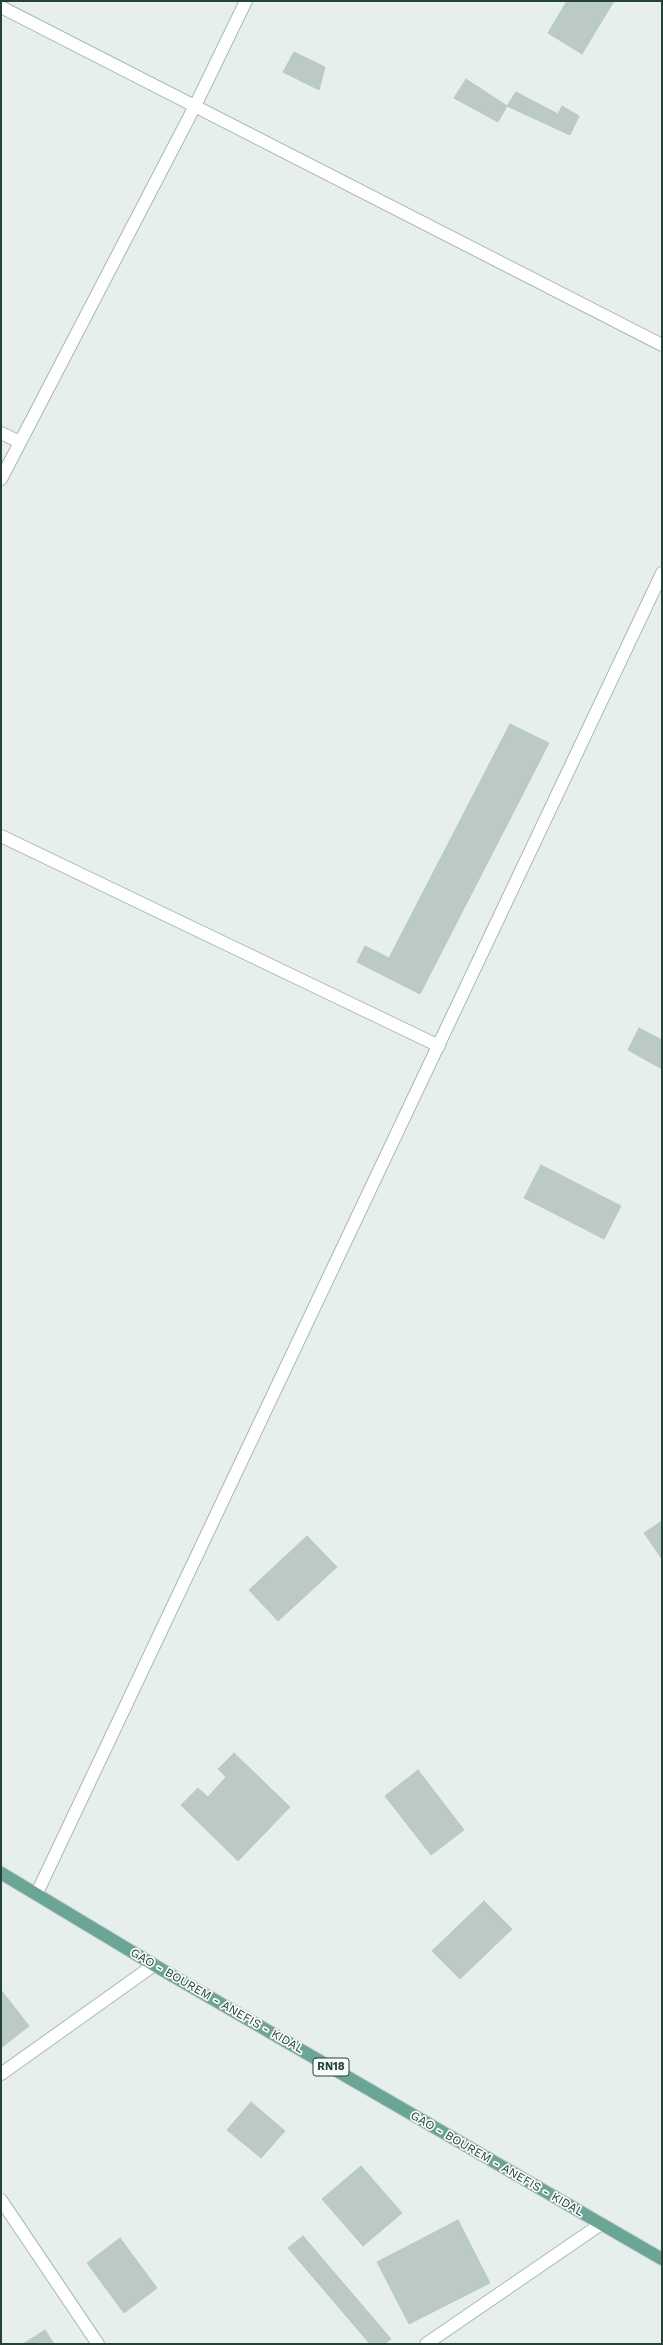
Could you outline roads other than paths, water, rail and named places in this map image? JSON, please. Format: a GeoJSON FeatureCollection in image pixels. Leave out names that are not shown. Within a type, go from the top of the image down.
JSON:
{"type":"FeatureCollection","features":[{"type":"Feature","properties":{"kind":"main road","name":"GAO - BOUREM - ANEFIS - KIDAL"},"geometry":{"type":"LineString","coordinates":[[1,1873],[37,1893],[154,1965],[662,2259]]}},
{"type":"Feature","properties":{"kind":"street"},"geometry":{"type":"LineString","coordinates":[[1,480],[195,106],[246,1]]}},
{"type":"Feature","properties":{"kind":"street"},"geometry":{"type":"LineString","coordinates":[[1,7],[662,345]]}},
{"type":"Feature","properties":{"kind":"street"},"geometry":{"type":"LineString","coordinates":[[1,433],[20,442]]}},
{"type":"Feature","properties":{"kind":"street"},"geometry":{"type":"LineString","coordinates":[[37,1893],[662,573]]}},
{"type":"Feature","properties":{"kind":"street"},"geometry":{"type":"LineString","coordinates":[[1,836],[439,1046]]}},
{"type":"Feature","properties":{"kind":"street"},"geometry":{"type":"LineString","coordinates":[[1,2074],[154,1965]]}},
{"type":"Feature","properties":{"kind":"street"},"geometry":{"type":"LineString","coordinates":[[1,2200],[98,2344]]}},
{"type":"Feature","properties":{"kind":"street"},"geometry":{"type":"LineString","coordinates":[[426,2344],[601,2224]]}}]}
